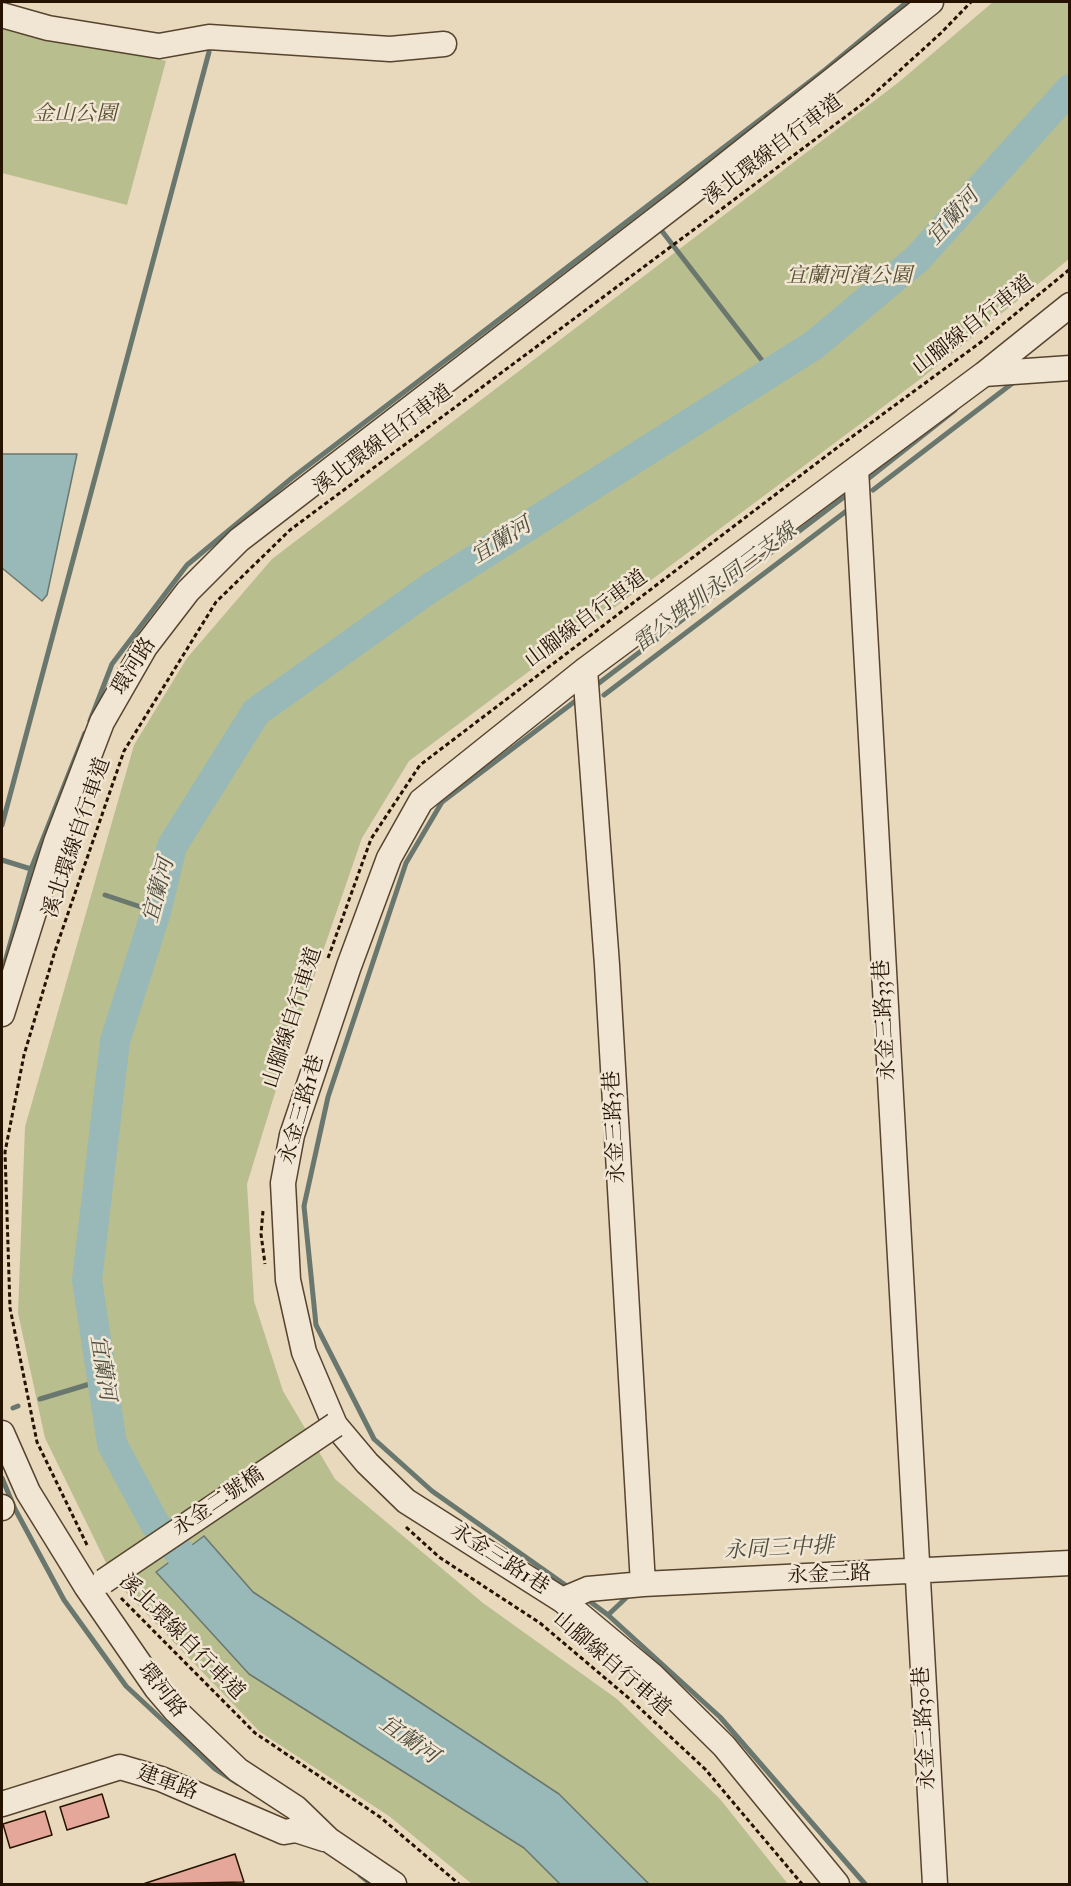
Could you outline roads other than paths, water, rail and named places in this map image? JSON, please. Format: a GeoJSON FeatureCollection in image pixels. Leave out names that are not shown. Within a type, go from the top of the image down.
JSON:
{"type":"FeatureCollection","features":[{"type":"Feature","properties":{"kind":"street","name":"環河路"},"geometry":{"type":"LineString","coordinates":[[2,1014],[56,842],[102,722],[145,647],[188,591],[240,540],[698,187],[931,2]]}},
{"type":"Feature","properties":{"kind":"street"},"geometry":{"type":"LineString","coordinates":[[2,15],[48,28],[159,46],[209,37],[390,49],[444,44]]}},
{"type":"Feature","properties":{"kind":"street","name":"永金三路1巷"},"geometry":{"type":"LineString","coordinates":[[837,1884],[724,1746],[653,1676],[561,1600],[406,1501],[367,1463],[335,1425],[304,1352],[288,1280],[283,1183],[292,1135],[303,1100],[389,858],[421,801],[585,670],[984,374],[1070,305]]}},
{"type":"Feature","properties":{"kind":"street"},"geometry":{"type":"LineString","coordinates":[[984,374],[1070,368]]}},
{"type":"Feature","properties":{"kind":"street","name":"永金三路33巷"},"geometry":{"type":"LineString","coordinates":[[856,469],[917,1572]]}},
{"type":"Feature","properties":{"kind":"street","name":"永金三路3巷"},"geometry":{"type":"LineString","coordinates":[[585,670],[608,977],[643,1584]]}},
{"type":"Feature","properties":{"kind":"street","name":"永金二號橋"},"geometry":{"type":"LineString","coordinates":[[95,1583],[335,1425]]}},
{"type":"Feature","properties":{"kind":"street","name":"環河路"},"geometry":{"type":"LineString","coordinates":[[2,1435],[28,1492],[95,1583],[157,1689],[190,1726],[238,1770],[296,1808],[329,1840],[394,1884]]}},
{"type":"Feature","properties":{"kind":"street","name":"永金三路"},"geometry":{"type":"LineString","coordinates":[[561,1600],[588,1589],[643,1584],[1070,1563]]}},
{"type":"Feature","properties":{"kind":"street","name":"永金三路30巷"},"geometry":{"type":"LineString","coordinates":[[917,1572],[934,1884]]}},
{"type":"Feature","properties":{"kind":"street","name":"建軍路"},"geometry":{"type":"LineString","coordinates":[[2,1804],[120,1767],[161,1779],[284,1832],[296,1830],[329,1840]]}},
{"type":"Feature","properties":{"kind":"water"},"geometry":{"type":"Polygon","coordinates":[[[2,454],[77,454],[47,595],[42,601],[2,568],[2,454]]]}},
{"type":"Feature","properties":{"kind":"water"},"geometry":{"type":"Polygon","coordinates":[[[204,1536],[253,1592],[559,1794],[649,1884],[560,1884],[524,1848],[249,1674],[156,1572],[204,1536]]]}},
{"type":"Feature","properties":{"kind":"waterway"},"geometry":{"type":"LineString","coordinates":[[90,721],[112,664],[187,565],[292,478],[825,70],[907,2]]}},
{"type":"Feature","properties":{"kind":"waterway"},"geometry":{"type":"LineString","coordinates":[[2,825],[209,52]]}},
{"type":"Feature","properties":{"kind":"waterway","name":"宜蘭河"},"geometry":{"type":"LineString","coordinates":[[206,1584],[155,1524],[112,1444],[87,1280],[115,1041],[156,912],[172,846],[256,712],[430,588],[814,345],[917,259],[1070,89]]}},
{"type":"Feature","properties":{"kind":"waterway"},"geometry":{"type":"LineString","coordinates":[[658,226],[771,372]]}},
{"type":"Feature","properties":{"kind":"waterway","name":"雷公埤圳永同三支線"},"geometry":{"type":"LineString","coordinates":[[873,490],[1014,382]]}},
{"type":"Feature","properties":{"kind":"waterway"},"geometry":{"type":"LineString","coordinates":[[869,478],[955,410]]}},
{"type":"Feature","properties":{"kind":"waterway"},"geometry":{"type":"LineString","coordinates":[[599,683],[844,497]]}},
{"type":"Feature","properties":{"kind":"waterway","name":"雷公埤圳永同三支線"},"geometry":{"type":"LineString","coordinates":[[604,695],[849,509]]}},
{"type":"Feature","properties":{"kind":"waterway"},"geometry":{"type":"LineString","coordinates":[[571,1589],[432,1491],[374,1439],[316,1325],[304,1206],[328,1097],[406,863],[442,802],[574,702]]}},
{"type":"Feature","properties":{"kind":"waterway"},"geometry":{"type":"LineString","coordinates":[[2,973],[31,869],[85,733]]}},
{"type":"Feature","properties":{"kind":"waterway"},"geometry":{"type":"LineString","coordinates":[[2,860],[31,869]]}},
{"type":"Feature","properties":{"kind":"waterway"},"geometry":{"type":"LineString","coordinates":[[105,895],[156,912]]}},
{"type":"Feature","properties":{"kind":"waterway"},"geometry":{"type":"LineString","coordinates":[[40,1399],[103,1380]]}},
{"type":"Feature","properties":{"kind":"waterway"},"geometry":{"type":"LineString","coordinates":[[13,1408],[18,1406]]}},
{"type":"Feature","properties":{"kind":"waterway"},"geometry":{"type":"LineString","coordinates":[[2,1478],[15,1509],[64,1600],[126,1686],[215,1769],[237,1783]]}},
{"type":"Feature","properties":{"kind":"waterway"},"geometry":{"type":"LineString","coordinates":[[584,1597],[608,1615],[720,1717],[865,1884]]}},
{"type":"Feature","properties":{"kind":"waterway","name":"永同三中排"},"geometry":{"type":"LineString","coordinates":[[608,1615],[627,1597]]}},
{"type":"Feature","properties":{"kind":"waterway"},"geometry":{"type":"LineString","coordinates":[[360,1875],[371,1884]]}},
{"type":"Feature","properties":{"kind":"park label","name":"金山公園"},"geometry":{"type":"Point","coordinates":[75,115]}},
{"type":"Feature","properties":{"kind":"park label","name":"宜蘭河濱公園"},"geometry":{"type":"Point","coordinates":[849,277]}}]}
